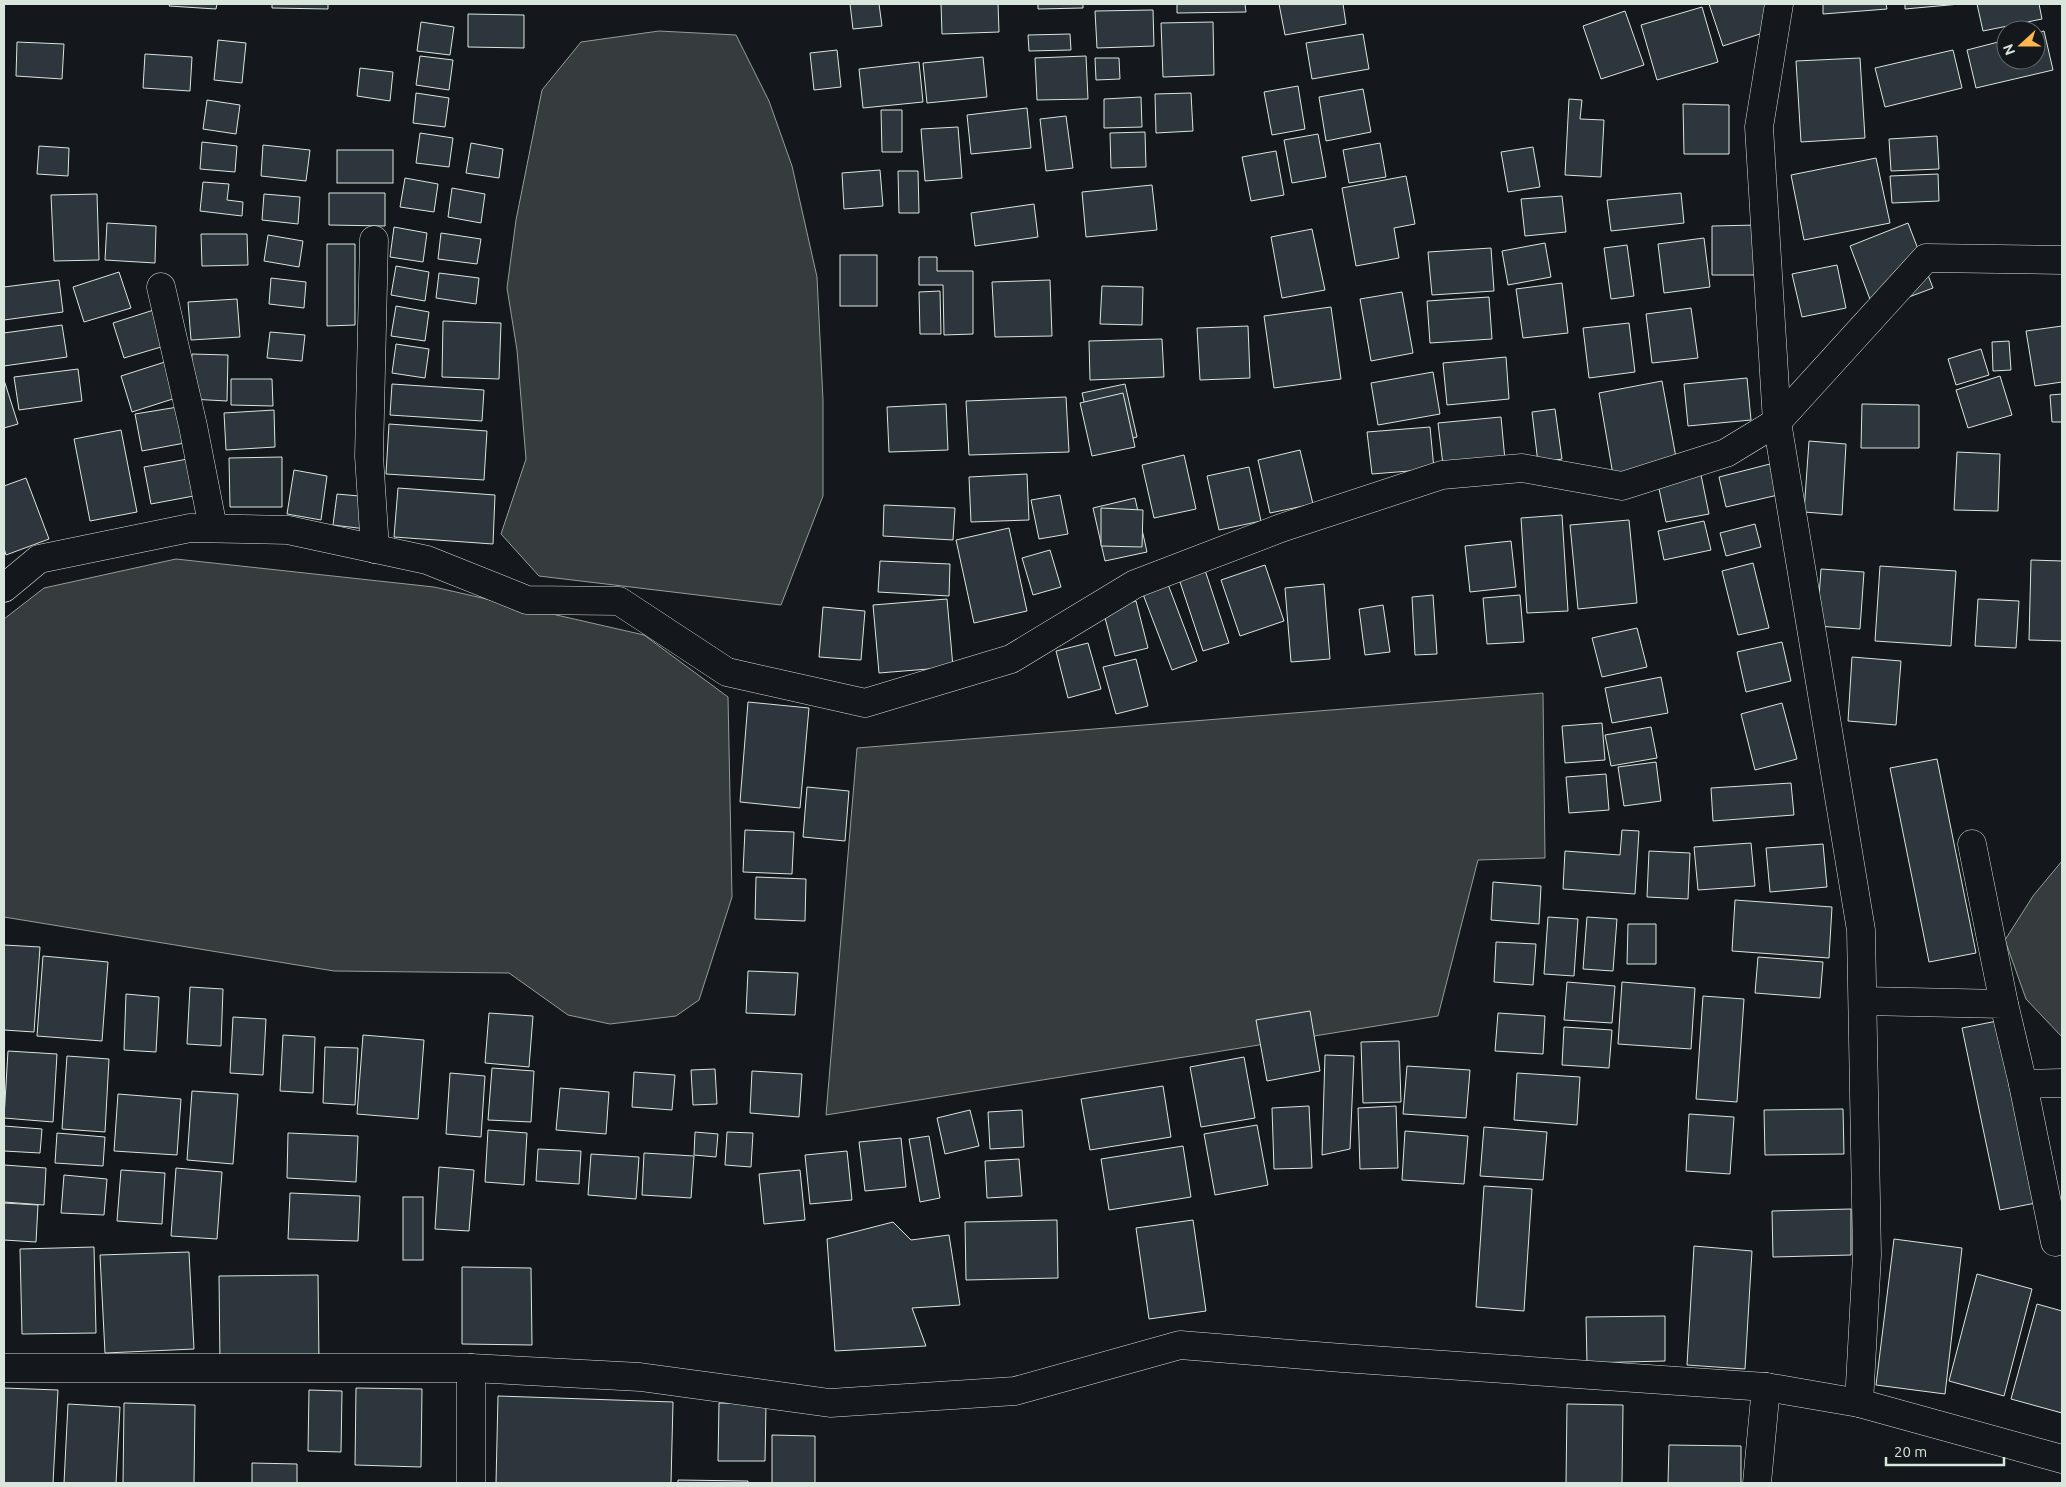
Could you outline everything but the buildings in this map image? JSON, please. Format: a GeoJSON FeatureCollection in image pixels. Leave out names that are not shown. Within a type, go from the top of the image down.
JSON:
{"type":"FeatureCollection","features":[{"type":"Feature","properties":{"kind":"street"},"geometry":{"type":"LineString","coordinates":[[1779,4],[1759,127],[1777,422],[1861,930],[1867,1255],[1859,1403]]}},
{"type":"Feature","properties":{"kind":"street"},"geometry":{"type":"LineString","coordinates":[[374,240],[369,456],[375,549]]}},
{"type":"Feature","properties":{"kind":"street"},"geometry":{"type":"LineString","coordinates":[[4,588],[39,559],[190,528],[288,530],[427,560],[527,600],[619,601],[727,672],[865,703],[1011,659],[1135,584],[1281,528],[1442,475],[1522,468],[1622,486],[1726,453],[1777,422],[1926,258],[2062,260]]}},
{"type":"Feature","properties":{"kind":"street"},"geometry":{"type":"LineString","coordinates":[[161,287],[193,426],[213,528]]}},
{"type":"Feature","properties":{"kind":"street"},"geometry":{"type":"LineString","coordinates":[[1972,844],[2055,1242]]}},
{"type":"Feature","properties":{"kind":"street"},"geometry":{"type":"LineString","coordinates":[[1863,1001],[2004,1004]]}},
{"type":"Feature","properties":{"kind":"street"},"geometry":{"type":"LineString","coordinates":[[2023,1084],[2062,1083]]}},
{"type":"Feature","properties":{"kind":"street"},"geometry":{"type":"LineString","coordinates":[[4,1368],[472,1368],[640,1377],[830,1404],[1015,1391],[1180,1345],[1352,1359],[1766,1387],[1859,1403],[2062,1459]]}},
{"type":"Feature","properties":{"kind":"street"},"geometry":{"type":"LineString","coordinates":[[471,1483],[472,1368]]}},
{"type":"Feature","properties":{"kind":"street"},"geometry":{"type":"LineString","coordinates":[[1757,1483],[1766,1387]]}},
{"type":"Feature","properties":{"kind":"shaded area"},"geometry":{"type":"Polygon","coordinates":[[[659,31],[736,35],[769,101],[792,166],[817,277],[823,400],[823,496],[781,605],[539,576],[501,534],[526,459],[517,350],[507,288],[516,220],[542,90],[581,42],[659,31]]]}},
{"type":"Feature","properties":{"kind":"shaded area"},"geometry":{"type":"Polygon","coordinates":[[[176,559],[434,587],[644,635],[728,697],[732,897],[699,1000],[676,1016],[610,1024],[568,1015],[509,973],[334,971],[4,917],[4,619],[44,588],[176,559]]]}},
{"type":"Feature","properties":{"kind":"shaded area"},"geometry":{"type":"Polygon","coordinates":[[[1543,693],[1545,858],[1478,860],[1438,1016],[826,1115],[857,748],[1543,693]]]}},
{"type":"Feature","properties":{"kind":"shaded area"},"geometry":{"type":"Polygon","coordinates":[[[2062,861],[2062,1037],[2026,999],[2005,940],[2033,896],[2062,861]]]}}]}
